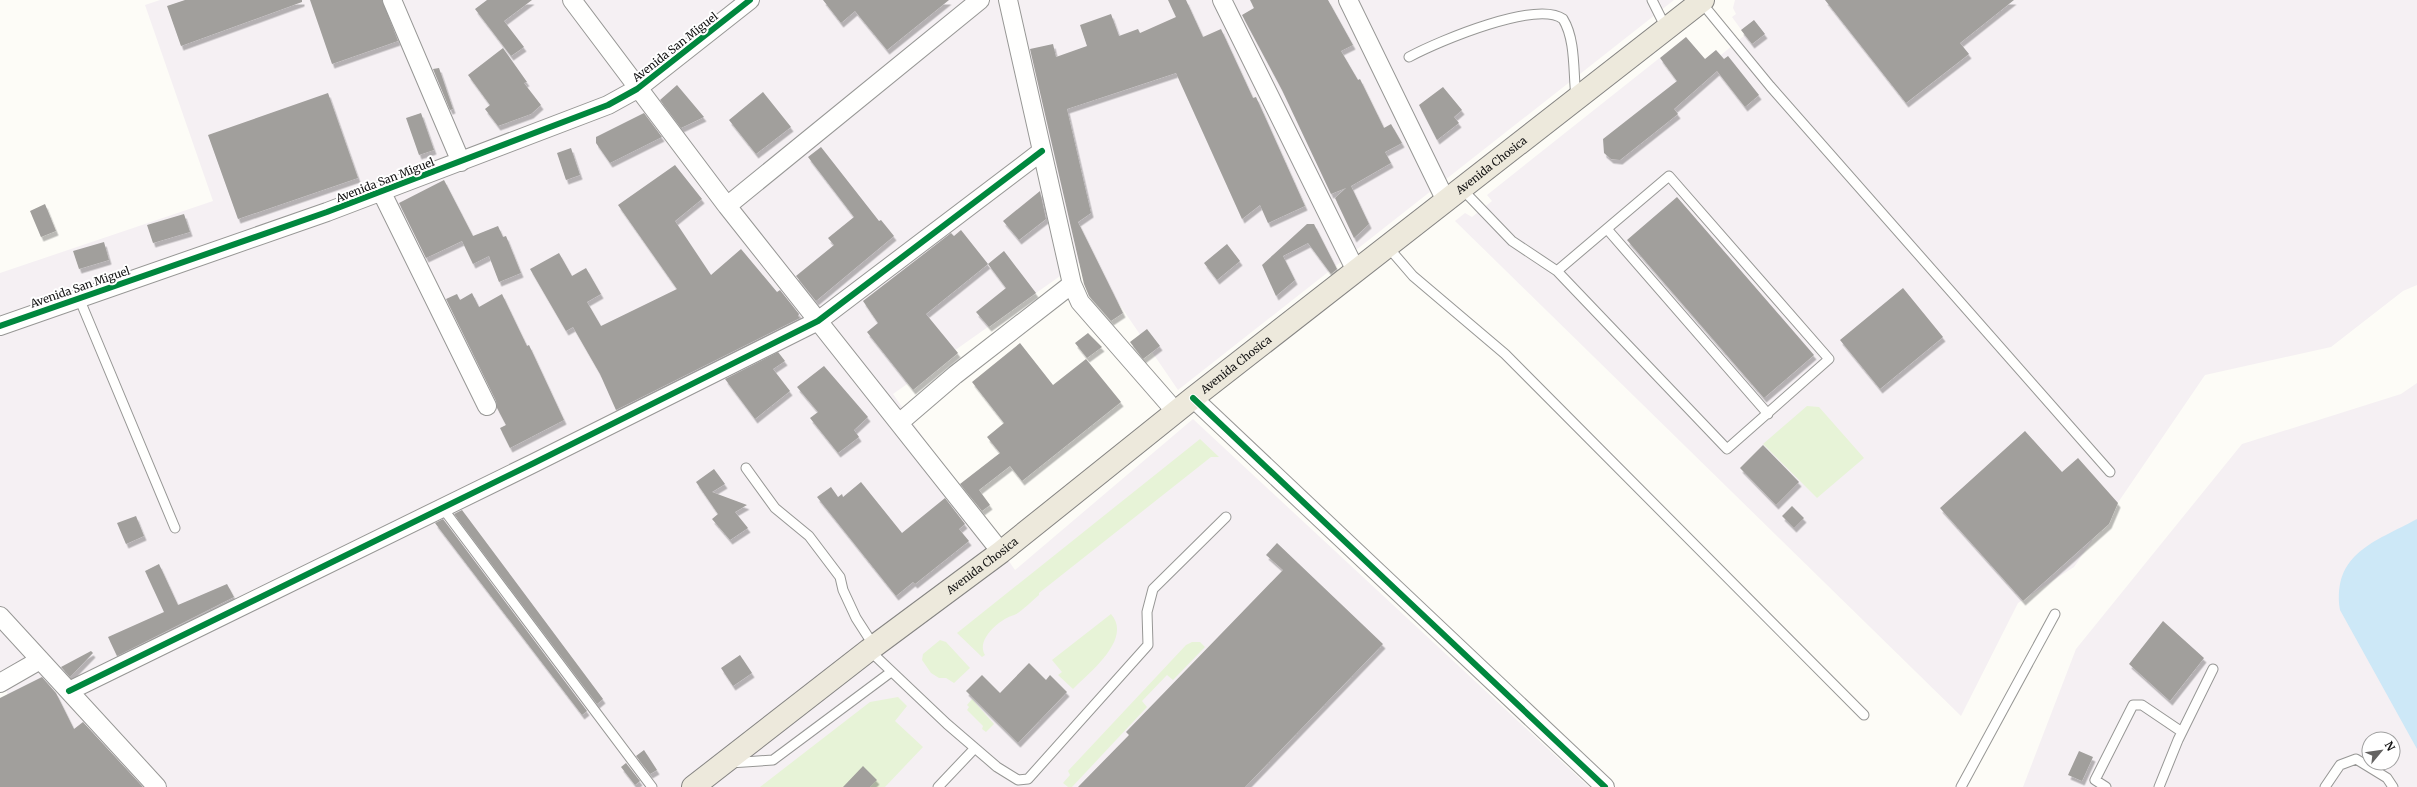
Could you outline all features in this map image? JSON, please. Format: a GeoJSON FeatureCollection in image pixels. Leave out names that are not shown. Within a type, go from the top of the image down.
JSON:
{"type":"FeatureCollection","features":[{"type":"Feature","properties":{"kind":"main road","name":"Avenida Chosica"},"geometry":{"type":"LineString","coordinates":[[693,787],[871,648],[1001,552],[1193,398],[1702,1]]}},
{"type":"Feature","properties":{"kind":"street"},"geometry":{"type":"LineString","coordinates":[[392,0],[461,162]]}},
{"type":"Feature","properties":{"kind":"street"},"geometry":{"type":"LineString","coordinates":[[572,0],[637,89],[1001,552]]}},
{"type":"Feature","properties":{"kind":"street","name":"Avenida San Miguel"},"geometry":{"type":"LineString","coordinates":[[0,326],[382,193],[608,105],[637,89],[750,0]]}},
{"type":"Feature","properties":{"kind":"street"},"geometry":{"type":"LineString","coordinates":[[728,206],[980,0]]}},
{"type":"Feature","properties":{"kind":"street"},"geometry":{"type":"LineString","coordinates":[[1008,0],[1072,284],[1080,302],[1176,412]]}},
{"type":"Feature","properties":{"kind":"street"},"geometry":{"type":"LineString","coordinates":[[1222,0],[1356,271]]}},
{"type":"Feature","properties":{"kind":"street"},"geometry":{"type":"LineString","coordinates":[[1348,0],[1454,195]]}},
{"type":"Feature","properties":{"kind":"street"},"geometry":{"type":"LineString","coordinates":[[69,691],[541,460],[818,321],[1042,151]]}},
{"type":"Feature","properties":{"kind":"street"},"geometry":{"type":"LineString","coordinates":[[382,193],[487,406]]}},
{"type":"Feature","properties":{"kind":"street"},"geometry":{"type":"LineString","coordinates":[[899,423],[955,375],[1072,284]]}},
{"type":"Feature","properties":{"kind":"street"},"geometry":{"type":"LineString","coordinates":[[1193,398],[1604,787]]}},
{"type":"Feature","properties":{"kind":"street"},"geometry":{"type":"LineString","coordinates":[[0,616],[157,787]]}},
{"type":"Feature","properties":{"kind":"street"},"geometry":{"type":"LineString","coordinates":[[0,683],[40,660]]}},
{"type":"Feature","properties":{"kind":"lane"},"geometry":{"type":"LineString","coordinates":[[1652,0],[1666,28]]}},
{"type":"Feature","properties":{"kind":"lane"},"geometry":{"type":"LineString","coordinates":[[1702,1],[1770,86],[2110,472]]}},
{"type":"Feature","properties":{"kind":"lane"},"geometry":{"type":"LineString","coordinates":[[1545,5],[1556,10],[1568,31],[1576,99]]}},
{"type":"Feature","properties":{"kind":"lane"},"geometry":{"type":"LineString","coordinates":[[1409,57],[1504,9]]}},
{"type":"Feature","properties":{"kind":"lane"},"geometry":{"type":"LineString","coordinates":[[1454,195],[1512,241],[1557,271],[1727,450],[1829,359],[1670,176],[1557,271]]}},
{"type":"Feature","properties":{"kind":"lane"},"geometry":{"type":"LineString","coordinates":[[1607,229],[1768,414]]}},
{"type":"Feature","properties":{"kind":"lane"},"geometry":{"type":"LineString","coordinates":[[1388,247],[1413,276],[1510,359],[1864,716]]}},
{"type":"Feature","properties":{"kind":"lane"},"geometry":{"type":"LineString","coordinates":[[79,298],[175,528]]}},
{"type":"Feature","properties":{"kind":"lane"},"geometry":{"type":"LineString","coordinates":[[746,468],[775,508],[809,536],[840,577],[843,590],[871,648],[892,672],[975,748],[1009,776],[1018,780],[1028,779],[1148,645],[1147,612],[1153,589],[1226,517]]}},
{"type":"Feature","properties":{"kind":"lane"},"geometry":{"type":"LineString","coordinates":[[448,514],[652,787]]}},
{"type":"Feature","properties":{"kind":"lane"},"geometry":{"type":"LineString","coordinates":[[1961,787],[2055,614]]}},
{"type":"Feature","properties":{"kind":"lane"},"geometry":{"type":"LineString","coordinates":[[2159,787],[2182,732],[2213,669]]}},
{"type":"Feature","properties":{"kind":"lane"},"geometry":{"type":"LineString","coordinates":[[723,764],[773,760],[892,672]]}},
{"type":"Feature","properties":{"kind":"lane"},"geometry":{"type":"LineString","coordinates":[[2106,787],[2095,780],[2133,704],[2142,705],[2182,732]]}},
{"type":"Feature","properties":{"kind":"lane"},"geometry":{"type":"LineString","coordinates":[[938,787],[975,748]]}},
{"type":"Feature","properties":{"kind":"lane"},"geometry":{"type":"LineString","coordinates":[[2325,787],[2340,765],[2356,759],[2387,778],[2393,787]]}},
{"type":"Feature","properties":{"kind":"shaded area"},"geometry":{"type":"Polygon","coordinates":[[[160,0],[1674,0],[1178,390],[1087,257],[893,394],[1015,570],[1193,419],[1589,787],[0,787],[9,698],[0,674],[0,273],[213,201],[145,5],[160,0]]]}},
{"type":"Feature","properties":{"kind":"shaded area"},"geometry":{"type":"Polygon","coordinates":[[[1735,0],[2417,0],[2417,285],[2403,291],[2331,347],[2205,375],[2074,567],[2018,603],[1961,716],[1455,221],[1465,213],[1472,217],[1492,201],[1487,195],[1686,37],[1705,59],[1716,50],[1721,55],[1745,35],[1732,17],[1736,14],[1733,8],[1735,0]]]}},
{"type":"Feature","properties":{"kind":"shaded area"},"geometry":{"type":"Polygon","coordinates":[[[2417,383],[2417,787],[2023,787],[2076,649],[2242,444],[2401,394],[2417,383]]]}},
{"type":"Feature","properties":{"kind":"green space"},"geometry":{"type":"Polygon","coordinates":[[[1807,406],[1819,407],[1864,458],[1817,498],[1763,444],[1807,406]]]}},
{"type":"Feature","properties":{"kind":"green space"},"geometry":{"type":"Polygon","coordinates":[[[1200,439],[1219,457],[1211,457],[1039,593],[1039,595],[1019,612],[1003,620],[991,630],[984,642],[983,649],[985,655],[982,657],[957,633],[1200,439]]]}},
{"type":"Feature","properties":{"kind":"green space"},"geometry":{"type":"Polygon","coordinates":[[[1111,614],[1116,624],[1117,634],[1113,644],[1098,665],[1073,689],[1058,675],[1062,672],[1052,660],[1111,614]]]}},
{"type":"Feature","properties":{"kind":"green space"},"geometry":{"type":"Polygon","coordinates":[[[940,640],[946,642],[970,668],[954,683],[946,678],[939,678],[931,673],[922,660],[923,654],[940,640]]]}},
{"type":"Feature","properties":{"kind":"green space"},"geometry":{"type":"Polygon","coordinates":[[[1192,642],[1200,642],[1205,647],[1173,680],[1167,675],[1142,701],[1147,707],[1072,787],[1068,787],[1063,783],[1070,775],[1068,771],[1186,645],[1192,642]]]}},
{"type":"Feature","properties":{"kind":"green space"},"geometry":{"type":"Polygon","coordinates":[[[898,697],[907,706],[895,721],[923,747],[885,787],[760,787],[870,702],[898,697]]]}},
{"type":"Feature","properties":{"kind":"green space"},"geometry":{"type":"Polygon","coordinates":[[[972,699],[994,724],[986,732],[982,729],[983,726],[967,710],[969,707],[967,705],[972,699]]]}},
{"type":"Feature","properties":{"kind":"water"},"geometry":{"type":"Polygon","coordinates":[[[2417,519],[2417,749],[2340,610],[2339,591],[2343,575],[2350,562],[2360,552],[2372,543],[2417,519]]]}},
{"type":"Feature","properties":{"kind":"building"},"geometry":{"type":"Polygon","coordinates":[[[185,0],[302,0],[302,2],[181,46],[167,6],[185,0]]]}},
{"type":"Feature","properties":{"kind":"building"},"geometry":{"type":"Polygon","coordinates":[[[310,0],[382,0],[398,41],[332,64],[310,0]]]}},
{"type":"Feature","properties":{"kind":"building"},"geometry":{"type":"Polygon","coordinates":[[[487,0],[532,0],[504,21],[524,47],[511,56],[475,9],[487,0]]]}},
{"type":"Feature","properties":{"kind":"building"},"geometry":{"type":"Polygon","coordinates":[[[823,0],[949,0],[887,50],[855,11],[841,23],[823,0]]]}},
{"type":"Feature","properties":{"kind":"building"},"geometry":{"type":"Polygon","coordinates":[[[1168,0],[1186,0],[1203,37],[1221,29],[1253,98],[1256,97],[1305,206],[1268,223],[1260,205],[1242,219],[1176,73],[1067,109],[1091,213],[1078,222],[1123,313],[1111,321],[1089,296],[1084,284],[1030,49],[1053,44],[1056,57],[1087,46],[1080,25],[1111,14],[1119,36],[1138,29],[1140,33],[1176,17],[1168,0]]]}},
{"type":"Feature","properties":{"kind":"building"},"geometry":{"type":"Polygon","coordinates":[[[1250,0],[1328,0],[1353,45],[1341,51],[1358,80],[1360,79],[1384,128],[1391,124],[1402,143],[1385,152],[1391,163],[1351,186],[1369,224],[1354,238],[1335,198],[1346,188],[1331,194],[1282,90],[1242,15],[1254,8],[1250,0]]]}},
{"type":"Feature","properties":{"kind":"building"},"geometry":{"type":"Polygon","coordinates":[[[1825,0],[2014,0],[1960,43],[1969,54],[1906,103],[1825,0]]]}},
{"type":"Feature","properties":{"kind":"building"},"geometry":{"type":"Polygon","coordinates":[[[1754,20],[1765,34],[1752,44],[1741,30],[1754,20]]]}},
{"type":"Feature","properties":{"kind":"building"},"geometry":{"type":"Polygon","coordinates":[[[1686,37],[1705,59],[1716,50],[1724,59],[1728,56],[1759,95],[1745,107],[1717,71],[1674,109],[1678,114],[1620,160],[1611,159],[1604,153],[1603,139],[1677,81],[1660,58],[1686,37]]]}},
{"type":"Feature","properties":{"kind":"building"},"geometry":{"type":"Polygon","coordinates":[[[503,48],[527,82],[524,83],[541,105],[531,114],[498,126],[485,109],[490,105],[468,75],[503,48]]]}},
{"type":"Feature","properties":{"kind":"building"},"geometry":{"type":"Polygon","coordinates":[[[439,68],[453,109],[450,110],[433,69],[439,68]]]}},
{"type":"Feature","properties":{"kind":"building"},"geometry":{"type":"Polygon","coordinates":[[[677,85],[704,117],[681,128],[660,100],[677,85]]]}},
{"type":"Feature","properties":{"kind":"building"},"geometry":{"type":"Polygon","coordinates":[[[1443,87],[1462,110],[1454,117],[1459,123],[1437,140],[1419,105],[1443,87]]]}},
{"type":"Feature","properties":{"kind":"building"},"geometry":{"type":"Polygon","coordinates":[[[763,92],[791,127],[756,154],[729,120],[763,92]]]}},
{"type":"Feature","properties":{"kind":"building"},"geometry":{"type":"Polygon","coordinates":[[[328,93],[358,178],[238,219],[208,135],[328,93]]]}},
{"type":"Feature","properties":{"kind":"building"},"geometry":{"type":"Polygon","coordinates":[[[421,113],[434,150],[419,155],[406,118],[421,113]]]}},
{"type":"Feature","properties":{"kind":"building"},"geometry":{"type":"Polygon","coordinates":[[[644,113],[662,137],[610,163],[596,143],[596,137],[644,113]]]}},
{"type":"Feature","properties":{"kind":"building"},"geometry":{"type":"Polygon","coordinates":[[[821,147],[879,221],[881,220],[894,236],[816,301],[796,276],[834,245],[828,238],[854,217],[808,157],[821,147]]]}},
{"type":"Feature","properties":{"kind":"building"},"geometry":{"type":"Polygon","coordinates":[[[571,148],[580,175],[566,180],[557,153],[571,148]]]}},
{"type":"Feature","properties":{"kind":"building"},"geometry":{"type":"Polygon","coordinates":[[[675,165],[702,199],[675,221],[711,275],[741,249],[777,292],[780,290],[799,314],[798,316],[800,318],[616,410],[600,374],[573,327],[566,331],[530,269],[559,253],[572,276],[586,268],[601,294],[587,302],[601,326],[677,289],[618,205],[675,165]]]}},
{"type":"Feature","properties":{"kind":"building"},"geometry":{"type":"Polygon","coordinates":[[[444,180],[473,236],[498,226],[503,237],[506,236],[521,273],[499,282],[489,256],[473,264],[462,241],[426,258],[399,203],[444,180]]]}},
{"type":"Feature","properties":{"kind":"building"},"geometry":{"type":"Polygon","coordinates":[[[1040,191],[1046,219],[1019,240],[1003,221],[1040,191]]]}},
{"type":"Feature","properties":{"kind":"building"},"geometry":{"type":"Polygon","coordinates":[[[1677,197],[1814,355],[1764,398],[1627,240],[1677,197]]]}},
{"type":"Feature","properties":{"kind":"building"},"geometry":{"type":"Polygon","coordinates":[[[45,204],[56,231],[41,237],[30,211],[45,204]]]}},
{"type":"Feature","properties":{"kind":"building"},"geometry":{"type":"Polygon","coordinates":[[[184,214],[190,232],[153,243],[147,225],[184,214]]]}},
{"type":"Feature","properties":{"kind":"building"},"geometry":{"type":"Polygon","coordinates":[[[1307,224],[1314,224],[1337,269],[1331,274],[1308,243],[1283,256],[1295,280],[1276,296],[1262,265],[1307,224]]]}},
{"type":"Feature","properties":{"kind":"building"},"geometry":{"type":"Polygon","coordinates":[[[961,230],[988,264],[926,314],[958,353],[913,390],[867,332],[878,323],[863,301],[951,233],[954,236],[961,230]]]}},
{"type":"Feature","properties":{"kind":"building"},"geometry":{"type":"Polygon","coordinates":[[[104,242],[109,260],[79,269],[73,251],[104,242]]]}},
{"type":"Feature","properties":{"kind":"building"},"geometry":{"type":"Polygon","coordinates":[[[1227,244],[1240,261],[1217,280],[1204,263],[1227,244]]]}},
{"type":"Feature","properties":{"kind":"building"},"geometry":{"type":"Polygon","coordinates":[[[1004,251],[1036,293],[989,327],[976,312],[1006,288],[988,264],[1004,251]]]}},
{"type":"Feature","properties":{"kind":"building"},"geometry":{"type":"Polygon","coordinates":[[[1903,288],[1943,337],[1880,389],[1840,340],[1903,288]]]}},
{"type":"Feature","properties":{"kind":"building"},"geometry":{"type":"Polygon","coordinates":[[[472,293],[479,307],[502,294],[527,346],[529,345],[564,420],[510,448],[500,428],[506,425],[497,408],[496,401],[446,299],[457,294],[460,300],[472,293]]]}},
{"type":"Feature","properties":{"kind":"building"},"geometry":{"type":"Polygon","coordinates":[[[1147,329],[1160,346],[1143,359],[1130,342],[1147,329]]]}},
{"type":"Feature","properties":{"kind":"building"},"geometry":{"type":"Polygon","coordinates":[[[1088,333],[1102,347],[1087,358],[1075,343],[1088,333]]]}},
{"type":"Feature","properties":{"kind":"building"},"geometry":{"type":"Polygon","coordinates":[[[1020,343],[1053,385],[1086,359],[1121,402],[1022,481],[1010,466],[979,490],[990,505],[982,511],[960,484],[1000,453],[987,437],[1004,423],[972,382],[1020,343]]]}},
{"type":"Feature","properties":{"kind":"building"},"geometry":{"type":"Polygon","coordinates":[[[778,352],[785,361],[773,369],[790,391],[755,419],[725,379],[778,352]]]}},
{"type":"Feature","properties":{"kind":"building"},"geometry":{"type":"Polygon","coordinates":[[[824,366],[868,417],[854,430],[859,437],[838,453],[810,418],[818,412],[797,387],[824,366]]]}},
{"type":"Feature","properties":{"kind":"building"},"geometry":{"type":"Polygon","coordinates":[[[2025,431],[2062,472],[2078,458],[2118,503],[2109,524],[2023,601],[1940,508],[2025,431]]]}},
{"type":"Feature","properties":{"kind":"building"},"geometry":{"type":"Polygon","coordinates":[[[1763,445],[1799,482],[1776,505],[1740,468],[1763,445]]]}},
{"type":"Feature","properties":{"kind":"building"},"geometry":{"type":"Polygon","coordinates":[[[714,469],[725,484],[712,492],[747,505],[735,512],[748,528],[730,540],[712,519],[718,514],[696,482],[714,469]]]}},
{"type":"Feature","properties":{"kind":"building"},"geometry":{"type":"Polygon","coordinates":[[[861,482],[902,533],[945,498],[965,524],[959,529],[969,541],[915,584],[913,582],[896,596],[817,497],[831,487],[838,497],[842,494],[843,497],[861,482]]]}},
{"type":"Feature","properties":{"kind":"building"},"geometry":{"type":"Polygon","coordinates":[[[1792,506],[1804,518],[1794,528],[1782,516],[1792,506]]]}},
{"type":"Feature","properties":{"kind":"building"},"geometry":{"type":"Polygon","coordinates":[[[462,510],[603,699],[597,704],[454,514],[462,510]]]}},
{"type":"Feature","properties":{"kind":"building"},"geometry":{"type":"Polygon","coordinates":[[[136,516],[144,536],[126,544],[117,523],[136,516]]]}},
{"type":"Feature","properties":{"kind":"building"},"geometry":{"type":"Polygon","coordinates":[[[443,519],[587,711],[582,715],[435,523],[443,519]]]}},
{"type":"Feature","properties":{"kind":"building"},"geometry":{"type":"Polygon","coordinates":[[[1277,543],[1383,644],[1245,787],[1078,787],[1129,735],[1126,732],[1283,570],[1266,555],[1277,543]]]}},
{"type":"Feature","properties":{"kind":"building"},"geometry":{"type":"Polygon","coordinates":[[[159,564],[178,605],[227,584],[234,597],[117,656],[108,637],[164,612],[145,571],[159,564]]]}},
{"type":"Feature","properties":{"kind":"building"},"geometry":{"type":"Polygon","coordinates":[[[2163,621],[2204,658],[2170,701],[2129,664],[2163,621]]]}},
{"type":"Feature","properties":{"kind":"building"},"geometry":{"type":"Polygon","coordinates":[[[91,651],[93,653],[70,677],[61,667],[91,651]]]}},
{"type":"Feature","properties":{"kind":"building"},"geometry":{"type":"Polygon","coordinates":[[[740,655],[752,673],[733,686],[721,668],[740,655]]]}},
{"type":"Feature","properties":{"kind":"building"},"geometry":{"type":"Polygon","coordinates":[[[1029,663],[1046,680],[1050,675],[1067,692],[1018,743],[966,691],[982,675],[1000,693],[1029,663]]]}},
{"type":"Feature","properties":{"kind":"building"},"geometry":{"type":"Polygon","coordinates":[[[42,677],[56,693],[74,729],[83,722],[143,787],[0,787],[0,698],[42,677]]]}},
{"type":"Feature","properties":{"kind":"building"},"geometry":{"type":"Polygon","coordinates":[[[644,750],[657,770],[650,774],[636,756],[644,750]]]}},
{"type":"Feature","properties":{"kind":"building"},"geometry":{"type":"Polygon","coordinates":[[[2079,751],[2093,757],[2082,781],[2068,775],[2079,751]]]}},
{"type":"Feature","properties":{"kind":"building"},"geometry":{"type":"Polygon","coordinates":[[[626,763],[640,781],[635,785],[621,767],[626,763]]]}},
{"type":"Feature","properties":{"kind":"building"},"geometry":{"type":"Polygon","coordinates":[[[863,766],[877,780],[870,787],[843,787],[863,766]]]}},
{"type":"Feature","properties":{"kind":"cycle path"},"geometry":{"type":"LineString","coordinates":[[0,326],[327,212],[608,105],[637,89],[750,0]]}},
{"type":"Feature","properties":{"kind":"cycle path"},"geometry":{"type":"LineString","coordinates":[[69,691],[534,463],[818,321],[1042,151]]}},
{"type":"Feature","properties":{"kind":"cycle path"},"geometry":{"type":"LineString","coordinates":[[1193,398],[1605,787]]}}]}
